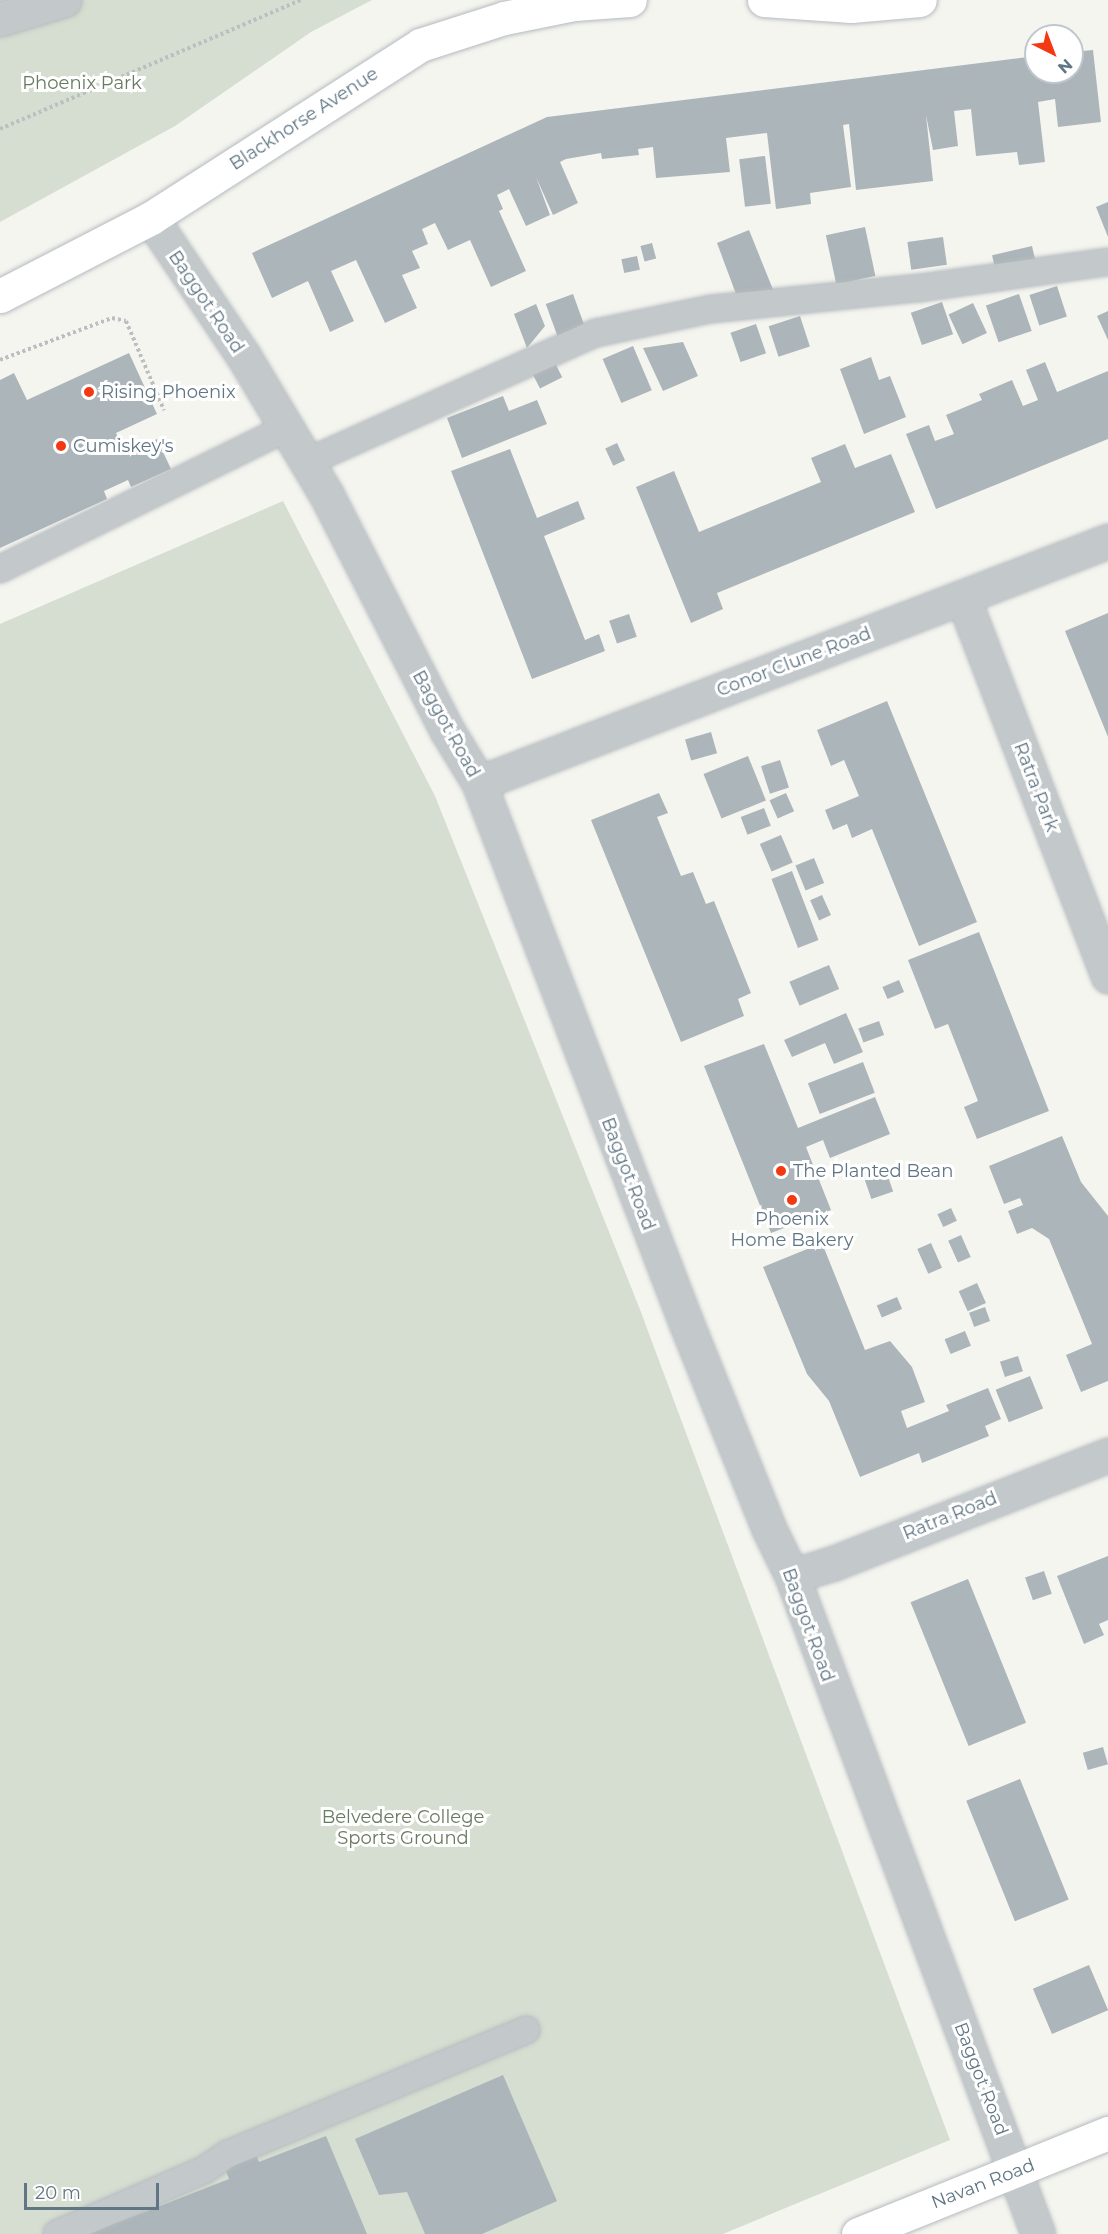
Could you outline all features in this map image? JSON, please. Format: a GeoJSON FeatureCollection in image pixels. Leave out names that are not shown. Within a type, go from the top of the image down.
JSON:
{"type":"FeatureCollection","features":[{"type":"Feature","properties":{"kind":"main road","name":"Blackhorse Avenue"},"geometry":{"type":"LineString","coordinates":[[0,296],[151,218],[420,45],[504,18],[574,3],[630,0]]}},
{"type":"Feature","properties":{"kind":"main road"},"geometry":{"type":"LineString","coordinates":[[764,0],[851,6],[920,0]]}},
{"type":"Feature","properties":{"kind":"main road","name":"Navan Road"},"geometry":{"type":"LineString","coordinates":[[858,2234],[1108,2133]]}},
{"type":"Feature","properties":{"kind":"street"},"geometry":{"type":"LineString","coordinates":[[0,20],[64,0]]}},
{"type":"Feature","properties":{"kind":"street","name":"Baggot Road"},"geometry":{"type":"LineString","coordinates":[[151,218],[307,462],[448,732],[479,783],[685,1320],[769,1529],[792,1576],[1038,2234]]}},
{"type":"Feature","properties":{"kind":"street","name":"Conor Clune Road"},"geometry":{"type":"LineString","coordinates":[[479,783],[1108,541]]}},
{"type":"Feature","properties":{"kind":"street","name":"Ratra Park"},"geometry":{"type":"LineString","coordinates":[[963,598],[1108,976]]}},
{"type":"Feature","properties":{"kind":"street","name":"Ratra Road"},"geometry":{"type":"LineString","coordinates":[[792,1576],[834,1563],[1108,1455]]}},
{"type":"Feature","properties":{"kind":"lane"},"geometry":{"type":"LineString","coordinates":[[307,462],[596,333],[711,309],[919,288],[1107,262]]}},
{"type":"Feature","properties":{"kind":"lane"},"geometry":{"type":"LineString","coordinates":[[0,568],[286,428]]}},
{"type":"Feature","properties":{"kind":"lane"},"geometry":{"type":"LineString","coordinates":[[57,2234],[204,2170],[228,2154],[526,2030]]}},
{"type":"Feature","properties":{"kind":"path"},"geometry":{"type":"LineString","coordinates":[[0,129],[301,0]]}},
{"type":"Feature","properties":{"kind":"path"},"geometry":{"type":"LineString","coordinates":[[0,360],[112,318],[126,321],[164,410]]}},
{"type":"Feature","properties":{"kind":"green space","name":"Phoenix Park"},"geometry":{"type":"Polygon","coordinates":[[[0,0],[372,0],[311,32],[175,126],[0,222],[0,0]]]}},
{"type":"Feature","properties":{"kind":"green space","name":"Belvedere College Sports Ground"},"geometry":{"type":"Polygon","coordinates":[[[283,501],[435,796],[639,1307],[950,2140],[723,2234],[0,2234],[0,624],[283,501]]]}},
{"type":"Feature","properties":{"kind":"building"},"geometry":{"type":"Polygon","coordinates":[[[1093,50],[1101,122],[1058,127],[1055,99],[1038,102],[1045,162],[1019,165],[1017,152],[976,156],[971,109],[954,111],[958,146],[933,150],[926,115],[933,181],[856,190],[849,124],[843,125],[851,187],[810,193],[811,204],[776,209],[767,133],[726,138],[730,172],[656,178],[653,147],[638,149],[639,155],[602,159],[601,153],[566,159],[560,162],[578,203],[553,215],[536,177],[550,215],[526,226],[509,189],[497,195],[503,209],[499,211],[526,271],[491,287],[470,240],[448,250],[435,223],[422,229],[428,244],[412,251],[420,268],[402,275],[417,308],[385,323],[356,260],[331,271],[354,321],[330,332],[308,281],[272,298],[252,253],[547,117],[1024,57],[1024,84],[1084,84],[1084,51],[1093,50]]]}},
{"type":"Feature","properties":{"kind":"building"},"geometry":{"type":"Polygon","coordinates":[[[765,156],[771,204],[745,207],[739,159],[765,156]]]}},
{"type":"Feature","properties":{"kind":"building"},"geometry":{"type":"Polygon","coordinates":[[[1108,202],[1108,237],[1096,207],[1108,202]]]}},
{"type":"Feature","properties":{"kind":"building"},"geometry":{"type":"Polygon","coordinates":[[[865,227],[875,276],[836,284],[826,235],[865,227]]]}},
{"type":"Feature","properties":{"kind":"building"},"geometry":{"type":"Polygon","coordinates":[[[749,230],[776,297],[739,302],[717,243],[749,230]]]}},
{"type":"Feature","properties":{"kind":"building"},"geometry":{"type":"Polygon","coordinates":[[[943,237],[947,265],[911,270],[907,242],[943,237]]]}},
{"type":"Feature","properties":{"kind":"building"},"geometry":{"type":"Polygon","coordinates":[[[652,243],[656,258],[645,262],[640,246],[652,243]]]}},
{"type":"Feature","properties":{"kind":"building"},"geometry":{"type":"Polygon","coordinates":[[[1032,246],[1036,264],[996,273],[992,255],[1032,246]]]}},
{"type":"Feature","properties":{"kind":"building"},"geometry":{"type":"Polygon","coordinates":[[[637,256],[640,270],[624,273],[621,259],[637,256]]]}},
{"type":"Feature","properties":{"kind":"building"},"geometry":{"type":"Polygon","coordinates":[[[1057,286],[1067,316],[1039,325],[1029,295],[1057,286]]]}},
{"type":"Feature","properties":{"kind":"building"},"geometry":{"type":"Polygon","coordinates":[[[573,294],[585,327],[558,337],[546,304],[573,294]]]}},
{"type":"Feature","properties":{"kind":"building"},"geometry":{"type":"Polygon","coordinates":[[[1019,294],[1032,331],[999,342],[986,305],[1019,294]]]}},
{"type":"Feature","properties":{"kind":"building"},"geometry":{"type":"Polygon","coordinates":[[[942,302],[953,334],[922,345],[911,313],[942,302]]]}},
{"type":"Feature","properties":{"kind":"building"},"geometry":{"type":"Polygon","coordinates":[[[973,303],[987,333],[962,344],[949,314],[973,303]]]}},
{"type":"Feature","properties":{"kind":"building"},"geometry":{"type":"Polygon","coordinates":[[[536,304],[545,326],[527,348],[514,314],[536,304]]]}},
{"type":"Feature","properties":{"kind":"building"},"geometry":{"type":"Polygon","coordinates":[[[1108,311],[1108,340],[1097,316],[1108,311]]]}},
{"type":"Feature","properties":{"kind":"building"},"geometry":{"type":"Polygon","coordinates":[[[800,316],[810,346],[779,357],[769,326],[800,316]]]}},
{"type":"Feature","properties":{"kind":"building"},"geometry":{"type":"Polygon","coordinates":[[[756,324],[766,353],[741,362],[730,333],[756,324]]]}},
{"type":"Feature","properties":{"kind":"building"},"geometry":{"type":"Polygon","coordinates":[[[683,342],[698,376],[663,391],[643,348],[683,342]]]}},
{"type":"Feature","properties":{"kind":"building"},"geometry":{"type":"Polygon","coordinates":[[[633,346],[652,390],[621,403],[603,359],[633,346]]]}},
{"type":"Feature","properties":{"kind":"building","name":"Cumiskey's"},"geometry":{"type":"Polygon","coordinates":[[[129,353],[157,414],[116,433],[126,454],[157,439],[171,469],[131,487],[128,480],[104,491],[107,499],[0,548],[0,380],[14,373],[27,400],[129,353]]]}},
{"type":"Feature","properties":{"kind":"building"},"geometry":{"type":"Polygon","coordinates":[[[871,357],[879,380],[890,376],[906,417],[864,434],[840,369],[871,357]]]}},
{"type":"Feature","properties":{"kind":"building"},"geometry":{"type":"Polygon","coordinates":[[[1045,362],[1057,392],[1108,371],[1108,439],[936,509],[906,434],[929,425],[935,441],[954,434],[946,415],[982,400],[979,394],[1012,380],[1023,406],[1038,400],[1026,370],[1045,362]]]}},
{"type":"Feature","properties":{"kind":"building"},"geometry":{"type":"Polygon","coordinates":[[[555,363],[562,377],[540,389],[533,374],[555,363]]]}},
{"type":"Feature","properties":{"kind":"building"},"geometry":{"type":"Polygon","coordinates":[[[503,396],[509,411],[537,400],[547,424],[462,458],[447,418],[503,396]]]}},
{"type":"Feature","properties":{"kind":"building"},"geometry":{"type":"Polygon","coordinates":[[[617,443],[625,460],[613,466],[605,448],[617,443]]]}},
{"type":"Feature","properties":{"kind":"building"},"geometry":{"type":"Polygon","coordinates":[[[845,444],[855,468],[891,454],[915,512],[717,593],[723,609],[691,623],[636,487],[674,471],[699,532],[821,482],[811,458],[845,444]]]}},
{"type":"Feature","properties":{"kind":"building"},"geometry":{"type":"Polygon","coordinates":[[[510,449],[537,518],[578,501],[585,519],[544,536],[585,640],[599,634],[605,651],[532,679],[451,471],[510,449]]]}},
{"type":"Feature","properties":{"kind":"building"},"geometry":{"type":"Polygon","coordinates":[[[1108,613],[1108,737],[1065,631],[1108,613]]]}},
{"type":"Feature","properties":{"kind":"building"},"geometry":{"type":"Polygon","coordinates":[[[629,614],[637,637],[617,644],[609,621],[629,614]]]}},
{"type":"Feature","properties":{"kind":"building"},"geometry":{"type":"Polygon","coordinates":[[[887,701],[977,922],[919,946],[872,829],[852,838],[847,824],[833,830],[825,810],[859,796],[844,760],[831,766],[817,730],[887,701]]]}},
{"type":"Feature","properties":{"kind":"building"},"geometry":{"type":"Polygon","coordinates":[[[711,732],[717,753],[691,761],[685,739],[711,732]]]}},
{"type":"Feature","properties":{"kind":"building"},"geometry":{"type":"Polygon","coordinates":[[[748,756],[766,801],[721,818],[703,774],[748,756]]]}},
{"type":"Feature","properties":{"kind":"building"},"geometry":{"type":"Polygon","coordinates":[[[780,760],[789,788],[770,794],[761,766],[780,760]]]}},
{"type":"Feature","properties":{"kind":"building"},"geometry":{"type":"Polygon","coordinates":[[[659,793],[668,813],[657,817],[681,876],[693,872],[706,904],[714,901],[751,993],[738,999],[744,1016],[681,1042],[591,820],[659,793]]]}},
{"type":"Feature","properties":{"kind":"building"},"geometry":{"type":"Polygon","coordinates":[[[786,793],[794,811],[778,819],[770,800],[786,793]]]}},
{"type":"Feature","properties":{"kind":"building"},"geometry":{"type":"Polygon","coordinates":[[[764,808],[771,826],[747,835],[741,817],[764,808]]]}},
{"type":"Feature","properties":{"kind":"building"},"geometry":{"type":"Polygon","coordinates":[[[781,835],[793,863],[772,872],[760,844],[781,835]]]}},
{"type":"Feature","properties":{"kind":"building"},"geometry":{"type":"Polygon","coordinates":[[[814,858],[824,883],[806,891],[795,865],[814,858]]]}},
{"type":"Feature","properties":{"kind":"building"},"geometry":{"type":"Polygon","coordinates":[[[792,871],[819,940],[798,948],[771,879],[792,871]]]}},
{"type":"Feature","properties":{"kind":"building"},"geometry":{"type":"Polygon","coordinates":[[[822,895],[831,915],[819,920],[810,900],[822,895]]]}},
{"type":"Feature","properties":{"kind":"building"},"geometry":{"type":"Polygon","coordinates":[[[979,932],[1049,1111],[977,1139],[964,1107],[978,1101],[948,1024],[935,1029],[908,960],[979,932]]]}},
{"type":"Feature","properties":{"kind":"building"},"geometry":{"type":"Polygon","coordinates":[[[829,965],[839,989],[800,1006],[789,982],[829,965]]]}},
{"type":"Feature","properties":{"kind":"building"},"geometry":{"type":"Polygon","coordinates":[[[899,980],[904,992],[888,999],[882,987],[899,980]]]}},
{"type":"Feature","properties":{"kind":"building"},"geometry":{"type":"Polygon","coordinates":[[[846,1013],[863,1052],[834,1064],[825,1043],[792,1057],[784,1040],[846,1013]]]}},
{"type":"Feature","properties":{"kind":"building"},"geometry":{"type":"Polygon","coordinates":[[[879,1021],[884,1035],[863,1043],[858,1029],[879,1021]]]}},
{"type":"Feature","properties":{"kind":"building"},"geometry":{"type":"Polygon","coordinates":[[[764,1044],[798,1128],[875,1097],[890,1134],[830,1158],[823,1140],[806,1147],[831,1210],[771,1233],[704,1066],[764,1044]]]}},
{"type":"Feature","properties":{"kind":"building"},"geometry":{"type":"Polygon","coordinates":[[[863,1062],[875,1093],[820,1114],[808,1083],[863,1062]]]}},
{"type":"Feature","properties":{"kind":"building"},"geometry":{"type":"Polygon","coordinates":[[[1062,1136],[1081,1182],[1108,1216],[1108,1381],[1081,1392],[1066,1355],[1092,1344],[1077,1307],[1049,1239],[1032,1228],[1017,1234],[1008,1211],[1023,1205],[1020,1198],[1004,1204],[989,1166],[1062,1136]]]}},
{"type":"Feature","properties":{"kind":"building"},"geometry":{"type":"Polygon","coordinates":[[[884,1165],[893,1191],[871,1199],[862,1172],[884,1165]]]}},
{"type":"Feature","properties":{"kind":"building"},"geometry":{"type":"Polygon","coordinates":[[[951,1208],[957,1221],[943,1227],[937,1214],[951,1208]]]}},
{"type":"Feature","properties":{"kind":"building"},"geometry":{"type":"Polygon","coordinates":[[[961,1235],[971,1257],[958,1263],[948,1241],[961,1235]]]}},
{"type":"Feature","properties":{"kind":"building"},"geometry":{"type":"Polygon","coordinates":[[[822,1243],[865,1350],[890,1341],[912,1367],[925,1402],[901,1411],[907,1428],[949,1411],[946,1405],[988,1388],[1001,1419],[985,1426],[989,1436],[922,1463],[919,1453],[860,1477],[829,1401],[807,1374],[763,1267],[822,1243]]]}},
{"type":"Feature","properties":{"kind":"building"},"geometry":{"type":"Polygon","coordinates":[[[931,1243],[942,1268],[928,1274],[917,1249],[931,1243]]]}},
{"type":"Feature","properties":{"kind":"building"},"geometry":{"type":"Polygon","coordinates":[[[977,1283],[986,1303],[968,1311],[959,1291],[977,1283]]]}},
{"type":"Feature","properties":{"kind":"building"},"geometry":{"type":"Polygon","coordinates":[[[897,1297],[902,1309],[882,1318],[877,1306],[897,1297]]]}},
{"type":"Feature","properties":{"kind":"building"},"geometry":{"type":"Polygon","coordinates":[[[985,1307],[990,1321],[974,1327],[969,1313],[985,1307]]]}},
{"type":"Feature","properties":{"kind":"building"},"geometry":{"type":"Polygon","coordinates":[[[965,1331],[971,1346],[951,1354],[945,1339],[965,1331]]]}},
{"type":"Feature","properties":{"kind":"building"},"geometry":{"type":"Polygon","coordinates":[[[1018,1356],[1023,1371],[1005,1377],[1000,1362],[1018,1356]]]}},
{"type":"Feature","properties":{"kind":"building"},"geometry":{"type":"Polygon","coordinates":[[[1030,1376],[1043,1408],[1009,1422],[996,1390],[1030,1376]]]}},
{"type":"Feature","properties":{"kind":"building"},"geometry":{"type":"Polygon","coordinates":[[[1108,1556],[1108,1620],[1099,1624],[1104,1635],[1084,1644],[1057,1576],[1108,1556]]]}},
{"type":"Feature","properties":{"kind":"building"},"geometry":{"type":"Polygon","coordinates":[[[1044,1571],[1052,1594],[1033,1600],[1025,1578],[1044,1571]]]}},
{"type":"Feature","properties":{"kind":"building"},"geometry":{"type":"Polygon","coordinates":[[[968,1579],[1026,1723],[969,1746],[911,1602],[968,1579]]]}},
{"type":"Feature","properties":{"kind":"building"},"geometry":{"type":"Polygon","coordinates":[[[1103,1747],[1108,1764],[1088,1770],[1083,1753],[1103,1747]]]}},
{"type":"Feature","properties":{"kind":"building"},"geometry":{"type":"Polygon","coordinates":[[[1020,1779],[1069,1900],[1015,1921],[966,1801],[1020,1779]]]}},
{"type":"Feature","properties":{"kind":"building"},"geometry":{"type":"Polygon","coordinates":[[[1089,1965],[1108,2010],[1052,2034],[1033,1989],[1089,1965]]]}},
{"type":"Feature","properties":{"kind":"building"},"geometry":{"type":"Polygon","coordinates":[[[503,2075],[557,2201],[482,2234],[425,2234],[407,2192],[379,2195],[355,2139],[503,2075]]]}},
{"type":"Feature","properties":{"kind":"building"},"geometry":{"type":"Polygon","coordinates":[[[326,2136],[367,2234],[88,2234],[229,2179],[223,2163],[254,2150],[259,2162],[326,2136]]]}},
{"type":"Feature","properties":{"kind":"place","name":"Rising Phoenix"},"geometry":{"type":"Point","coordinates":[89,392]}},
{"type":"Feature","properties":{"kind":"place","name":"Cumiskey's"},"geometry":{"type":"Point","coordinates":[61,446]}},
{"type":"Feature","properties":{"kind":"place","name":"The Planted Bean"},"geometry":{"type":"Point","coordinates":[781,1171]}},
{"type":"Feature","properties":{"kind":"place","name":"Phoenix Home Bakery"},"geometry":{"type":"Point","coordinates":[792,1200]}}]}
